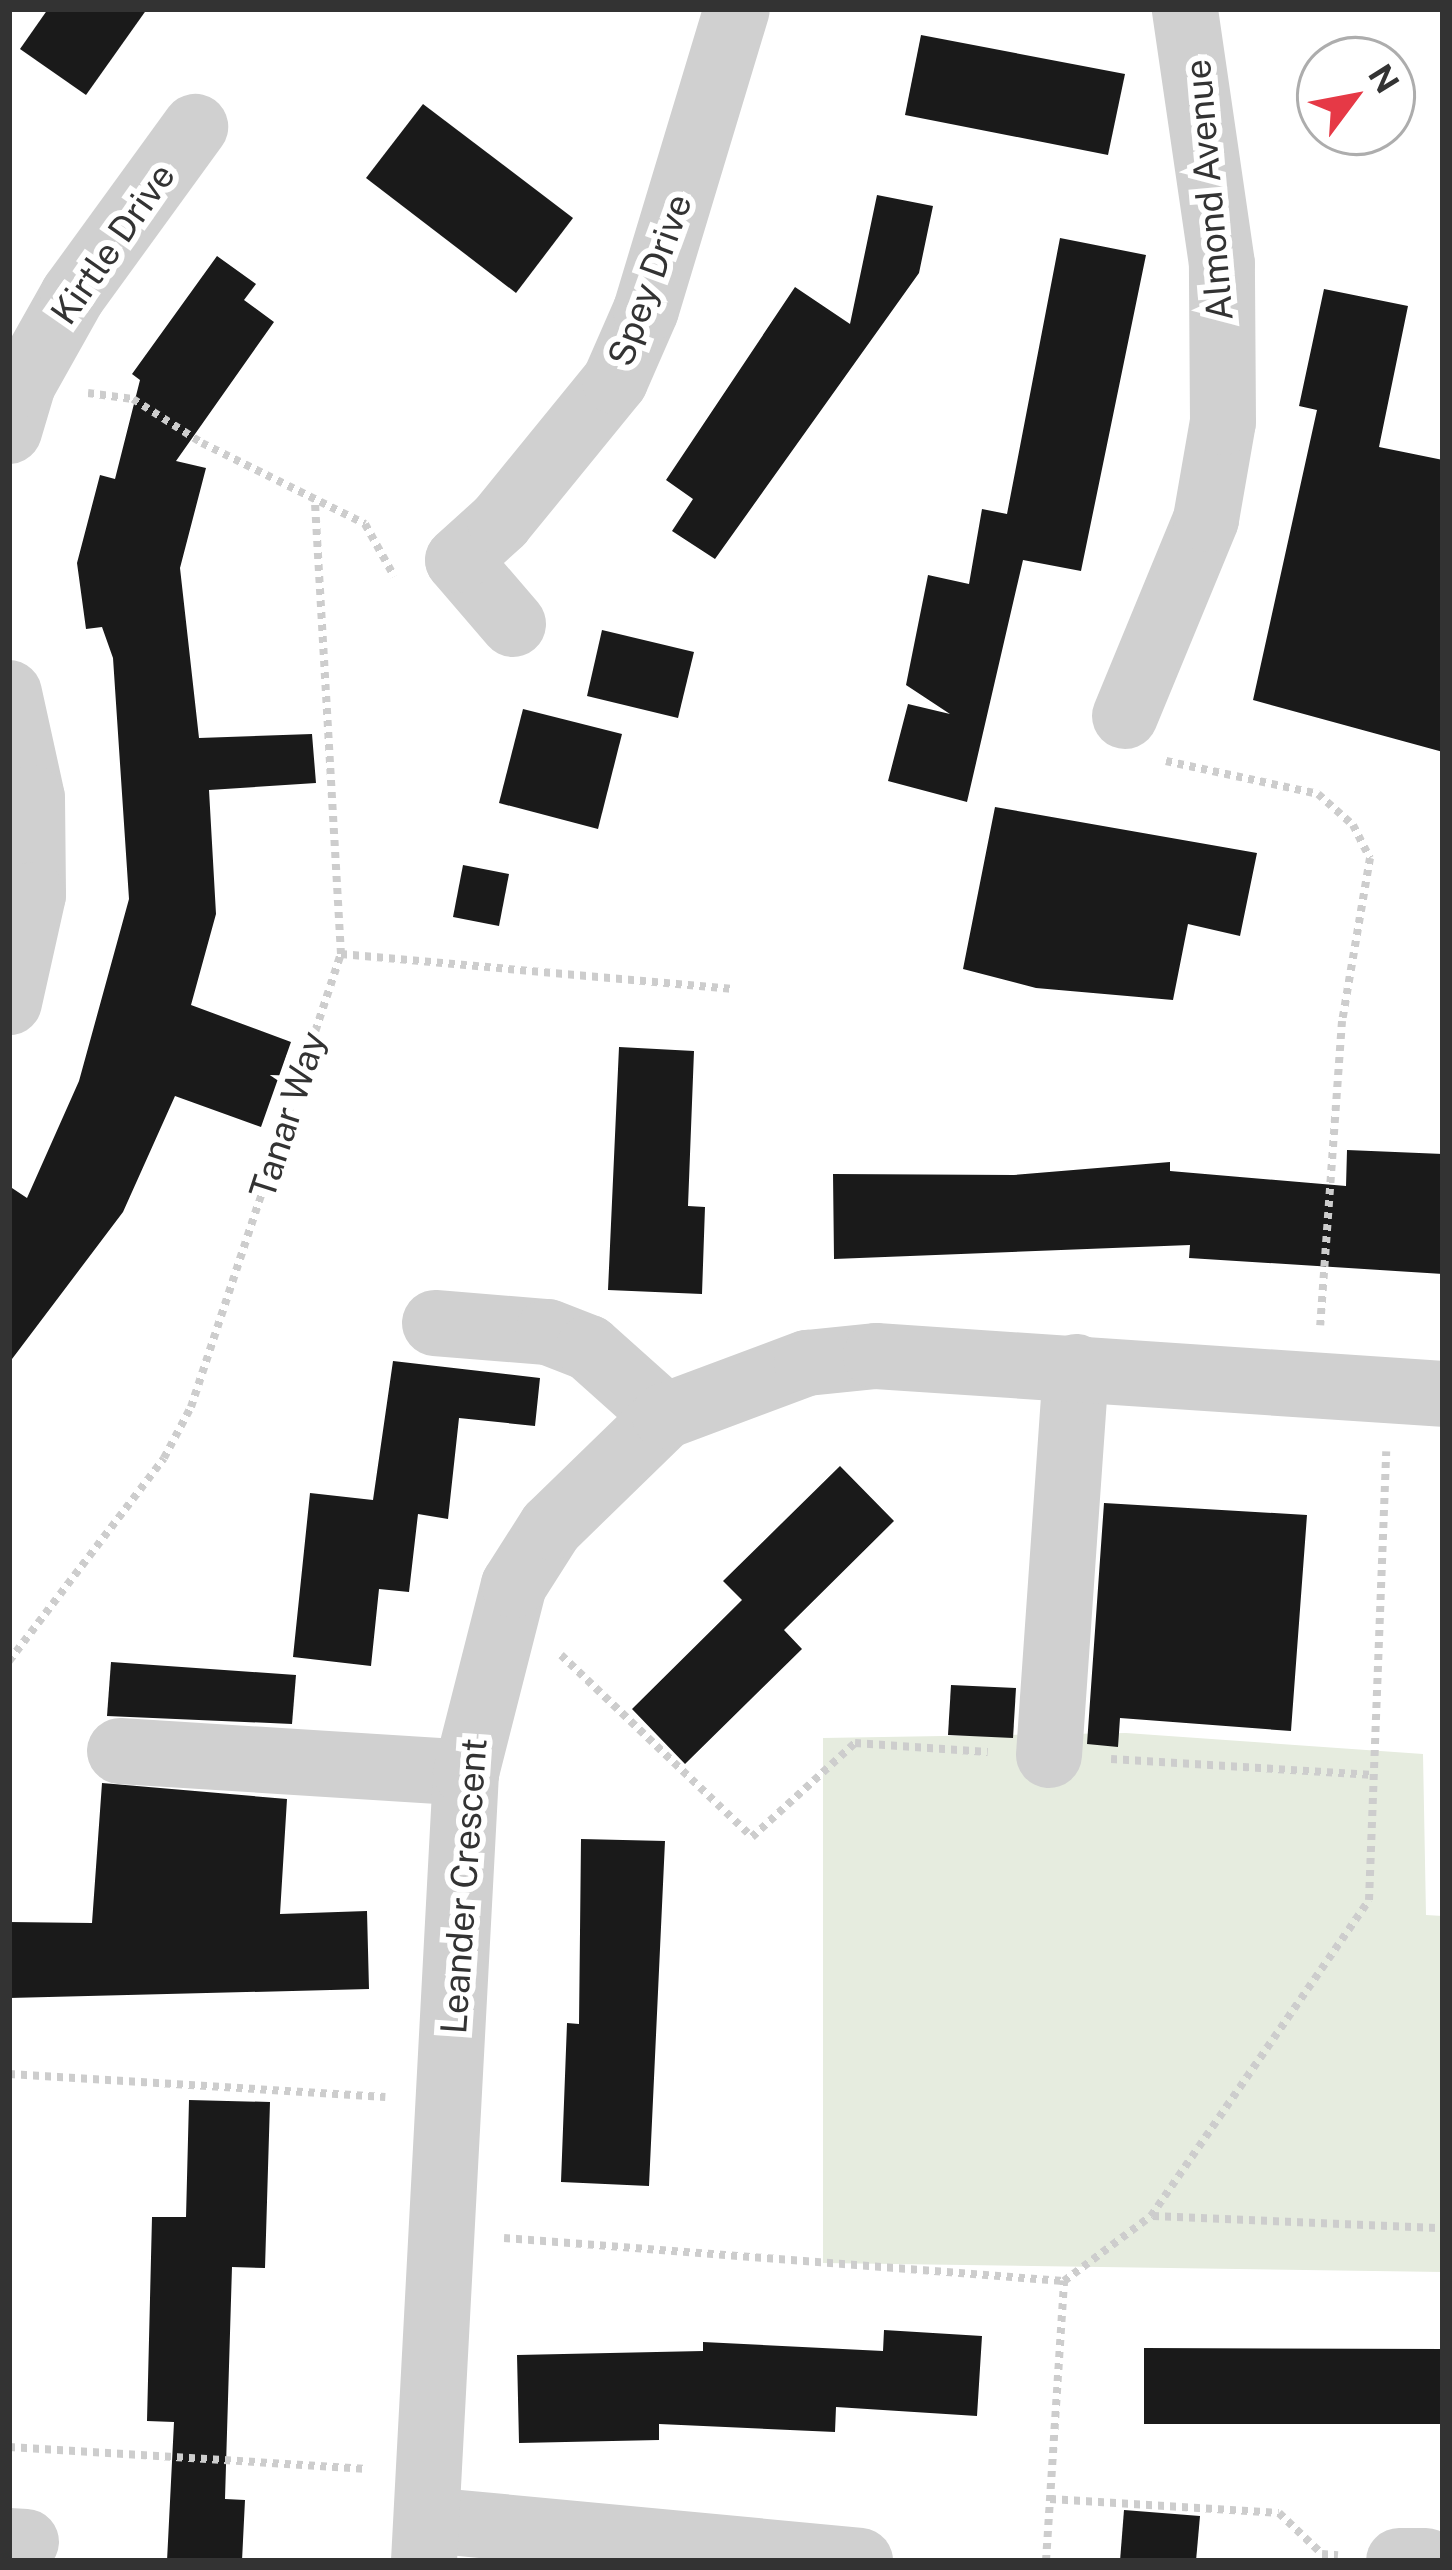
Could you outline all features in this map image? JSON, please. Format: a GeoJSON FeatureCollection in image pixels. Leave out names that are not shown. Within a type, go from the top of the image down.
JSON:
{"type":"FeatureCollection","features":[{"type":"Feature","properties":{"kind":"street","name":"Spey Drive"},"geometry":{"type":"LineString","coordinates":[[458,560],[500,522],[615,381],[646,310],[737,9]]}},
{"type":"Feature","properties":{"kind":"street","name":"Almond Avenue"},"geometry":{"type":"LineString","coordinates":[[1125,716],[1206,519],[1222,422],[1222,264],[1185,9]]}},
{"type":"Feature","properties":{"kind":"street","name":"Kirtle Drive"},"geometry":{"type":"LineString","coordinates":[[16,407],[73,295],[195,127]]}},
{"type":"Feature","properties":{"kind":"street"},"geometry":{"type":"LineString","coordinates":[[458,560],[513,624]]}},
{"type":"Feature","properties":{"kind":"street"},"geometry":{"type":"LineString","coordinates":[[9,693],[32,798],[33,895],[9,1002]]}},
{"type":"Feature","properties":{"kind":"street"},"geometry":{"type":"LineString","coordinates":[[435,1323],[548,1332],[590,1348],[665,1416]]}},
{"type":"Feature","properties":{"kind":"street","name":"Leander Crescent"},"geometry":{"type":"LineString","coordinates":[[428,2518],[466,1773],[514,1585],[551,1527],[665,1416],[806,1364],[876,1356],[1416,1392]]}},
{"type":"Feature","properties":{"kind":"street"},"geometry":{"type":"LineString","coordinates":[[1049,1755],[1076,1367]]}},
{"type":"Feature","properties":{"kind":"street"},"geometry":{"type":"LineString","coordinates":[[120,1751],[466,1773]]}},
{"type":"Feature","properties":{"kind":"street"},"geometry":{"type":"LineString","coordinates":[[428,2518],[860,2561]]}},
{"type":"Feature","properties":{"kind":"path"},"geometry":{"type":"LineString","coordinates":[[16,407],[133,399],[315,503],[365,524],[402,591],[458,560]]}},
{"type":"Feature","properties":{"kind":"path","name":"Tanar Way"},"geometry":{"type":"LineString","coordinates":[[9,1661],[164,1458],[191,1407],[341,954],[315,503]]}},
{"type":"Feature","properties":{"kind":"path"},"geometry":{"type":"LineString","coordinates":[[1125,716],[1169,765],[1318,794],[1353,825],[1370,857],[1342,1021],[1316,1386]]}},
{"type":"Feature","properties":{"kind":"path"},"geometry":{"type":"LineString","coordinates":[[341,954],[733,988]]}},
{"type":"Feature","properties":{"kind":"path"},"geometry":{"type":"LineString","coordinates":[[442,2234],[1064,2281],[1151,2216],[1369,1900],[1374,1775],[1416,1392]]}},
{"type":"Feature","properties":{"kind":"path"},"geometry":{"type":"LineString","coordinates":[[503,1622],[550,1644],[752,1837],[855,1743],[1374,1775]]}},
{"type":"Feature","properties":{"kind":"path"},"geometry":{"type":"LineString","coordinates":[[9,2074],[449,2101]]}},
{"type":"Feature","properties":{"kind":"path"},"geometry":{"type":"LineString","coordinates":[[1151,2216],[1443,2228]]}},
{"type":"Feature","properties":{"kind":"path"},"geometry":{"type":"LineString","coordinates":[[1046,2561],[1064,2281]]}},
{"type":"Feature","properties":{"kind":"path"},"geometry":{"type":"LineString","coordinates":[[9,2447],[428,2518]]}},
{"type":"Feature","properties":{"kind":"path"},"geometry":{"type":"LineString","coordinates":[[1050,2499],[1279,2513],[1322,2554],[1408,2560]]}},
{"type":"Feature","properties":{"kind":"shaded area"},"geometry":{"type":"Polygon","coordinates":[[[1126,1733],[1423,1754],[1426,1915],[1443,1916],[1443,2272],[823,2263],[823,1738],[1126,1733]]]}},
{"type":"Feature","properties":{"kind":"building"},"geometry":{"type":"Polygon","coordinates":[[[48,9],[147,9],[86,95],[20,49],[48,9]]]}},
{"type":"Feature","properties":{"kind":"building"},"geometry":{"type":"Polygon","coordinates":[[[921,35],[1125,74],[1108,155],[905,115],[921,35]]]}},
{"type":"Feature","properties":{"kind":"building"},"geometry":{"type":"Polygon","coordinates":[[[423,104],[573,218],[516,293],[366,178],[423,104]]]}},
{"type":"Feature","properties":{"kind":"building"},"geometry":{"type":"Polygon","coordinates":[[[877,195],[933,206],[919,273],[715,559],[672,531],[693,499],[666,480],[795,287],[850,324],[877,195]]]}},
{"type":"Feature","properties":{"kind":"building"},"geometry":{"type":"Polygon","coordinates":[[[1060,238],[1146,255],[1081,571],[1023,560],[967,802],[888,781],[908,704],[950,714],[906,685],[928,575],[969,584],[982,509],[1007,514],[1060,238]]]}},
{"type":"Feature","properties":{"kind":"building"},"geometry":{"type":"Polygon","coordinates":[[[217,256],[256,284],[244,300],[274,322],[176,461],[206,468],[180,568],[199,738],[312,734],[316,783],[209,790],[216,914],[191,1005],[291,1042],[261,1127],[175,1096],[123,1212],[9,1363],[9,1186],[27,1198],[79,1081],[129,899],[113,658],[102,627],[86,629],[77,563],[100,475],[115,479],[140,380],[132,374],[217,256]]]}},
{"type":"Feature","properties":{"kind":"building"},"geometry":{"type":"Polygon","coordinates":[[[1324,289],[1408,306],[1379,447],[1443,460],[1443,752],[1253,700],[1317,410],[1299,406],[1324,289]]]}},
{"type":"Feature","properties":{"kind":"building"},"geometry":{"type":"Polygon","coordinates":[[[602,630],[694,652],[678,718],[587,696],[602,630]]]}},
{"type":"Feature","properties":{"kind":"building"},"geometry":{"type":"Polygon","coordinates":[[[523,709],[622,734],[598,829],[499,803],[523,709]]]}},
{"type":"Feature","properties":{"kind":"building"},"geometry":{"type":"Polygon","coordinates":[[[995,807],[1257,853],[1240,936],[1188,924],[1173,1000],[1036,988],[963,969],[995,807]]]}},
{"type":"Feature","properties":{"kind":"building"},"geometry":{"type":"Polygon","coordinates":[[[463,865],[509,874],[499,926],[453,917],[463,865]]]}},
{"type":"Feature","properties":{"kind":"building"},"geometry":{"type":"Polygon","coordinates":[[[619,1047],[694,1051],[688,1206],[705,1207],[702,1294],[608,1290],[619,1047]]]}},
{"type":"Feature","properties":{"kind":"building"},"geometry":{"type":"Polygon","coordinates":[[[1347,1150],[1443,1154],[1443,1274],[1189,1258],[1190,1245],[834,1259],[833,1174],[1014,1175],[1170,1162],[1170,1171],[1346,1186],[1347,1150]]]}},
{"type":"Feature","properties":{"kind":"building"},"geometry":{"type":"Polygon","coordinates":[[[393,1361],[540,1378],[535,1426],[459,1418],[448,1519],[418,1514],[409,1592],[379,1589],[371,1666],[293,1657],[310,1493],[373,1500],[393,1361]]]}},
{"type":"Feature","properties":{"kind":"building"},"geometry":{"type":"Polygon","coordinates":[[[840,1466],[894,1521],[784,1630],[802,1649],[685,1764],[632,1709],[742,1600],[723,1581],[840,1466]]]}},
{"type":"Feature","properties":{"kind":"building"},"geometry":{"type":"Polygon","coordinates":[[[1104,1503],[1307,1515],[1291,1731],[1120,1718],[1118,1747],[1087,1744],[1104,1503]]]}},
{"type":"Feature","properties":{"kind":"building"},"geometry":{"type":"Polygon","coordinates":[[[111,1662],[296,1675],[292,1724],[107,1716],[111,1662]]]}},
{"type":"Feature","properties":{"kind":"building"},"geometry":{"type":"Polygon","coordinates":[[[951,1685],[1016,1688],[1013,1738],[948,1735],[951,1685]]]}},
{"type":"Feature","properties":{"kind":"building"},"geometry":{"type":"Polygon","coordinates":[[[102,1783],[287,1799],[280,1914],[367,1911],[369,1989],[9,1998],[9,1922],[92,1923],[102,1783]]]}},
{"type":"Feature","properties":{"kind":"building"},"geometry":{"type":"Polygon","coordinates":[[[581,1839],[665,1841],[649,2186],[561,2182],[567,2023],[579,2024],[581,1839]]]}},
{"type":"Feature","properties":{"kind":"building"},"geometry":{"type":"Polygon","coordinates":[[[189,2100],[270,2102],[265,2268],[232,2267],[225,2499],[245,2500],[242,2561],[167,2561],[174,2422],[147,2421],[152,2217],[186,2217],[189,2100]]]}},
{"type":"Feature","properties":{"kind":"building"},"geometry":{"type":"Polygon","coordinates":[[[884,2330],[982,2336],[977,2416],[836,2407],[835,2432],[659,2424],[659,2440],[519,2443],[517,2355],[703,2351],[703,2342],[883,2351],[884,2330]]]}},
{"type":"Feature","properties":{"kind":"building"},"geometry":{"type":"Polygon","coordinates":[[[1144,2348],[1443,2349],[1443,2424],[1144,2424],[1144,2348]]]}},
{"type":"Feature","properties":{"kind":"building"},"geometry":{"type":"Polygon","coordinates":[[[1124,2510],[1200,2516],[1196,2561],[1120,2561],[1124,2510]]]}}]}
